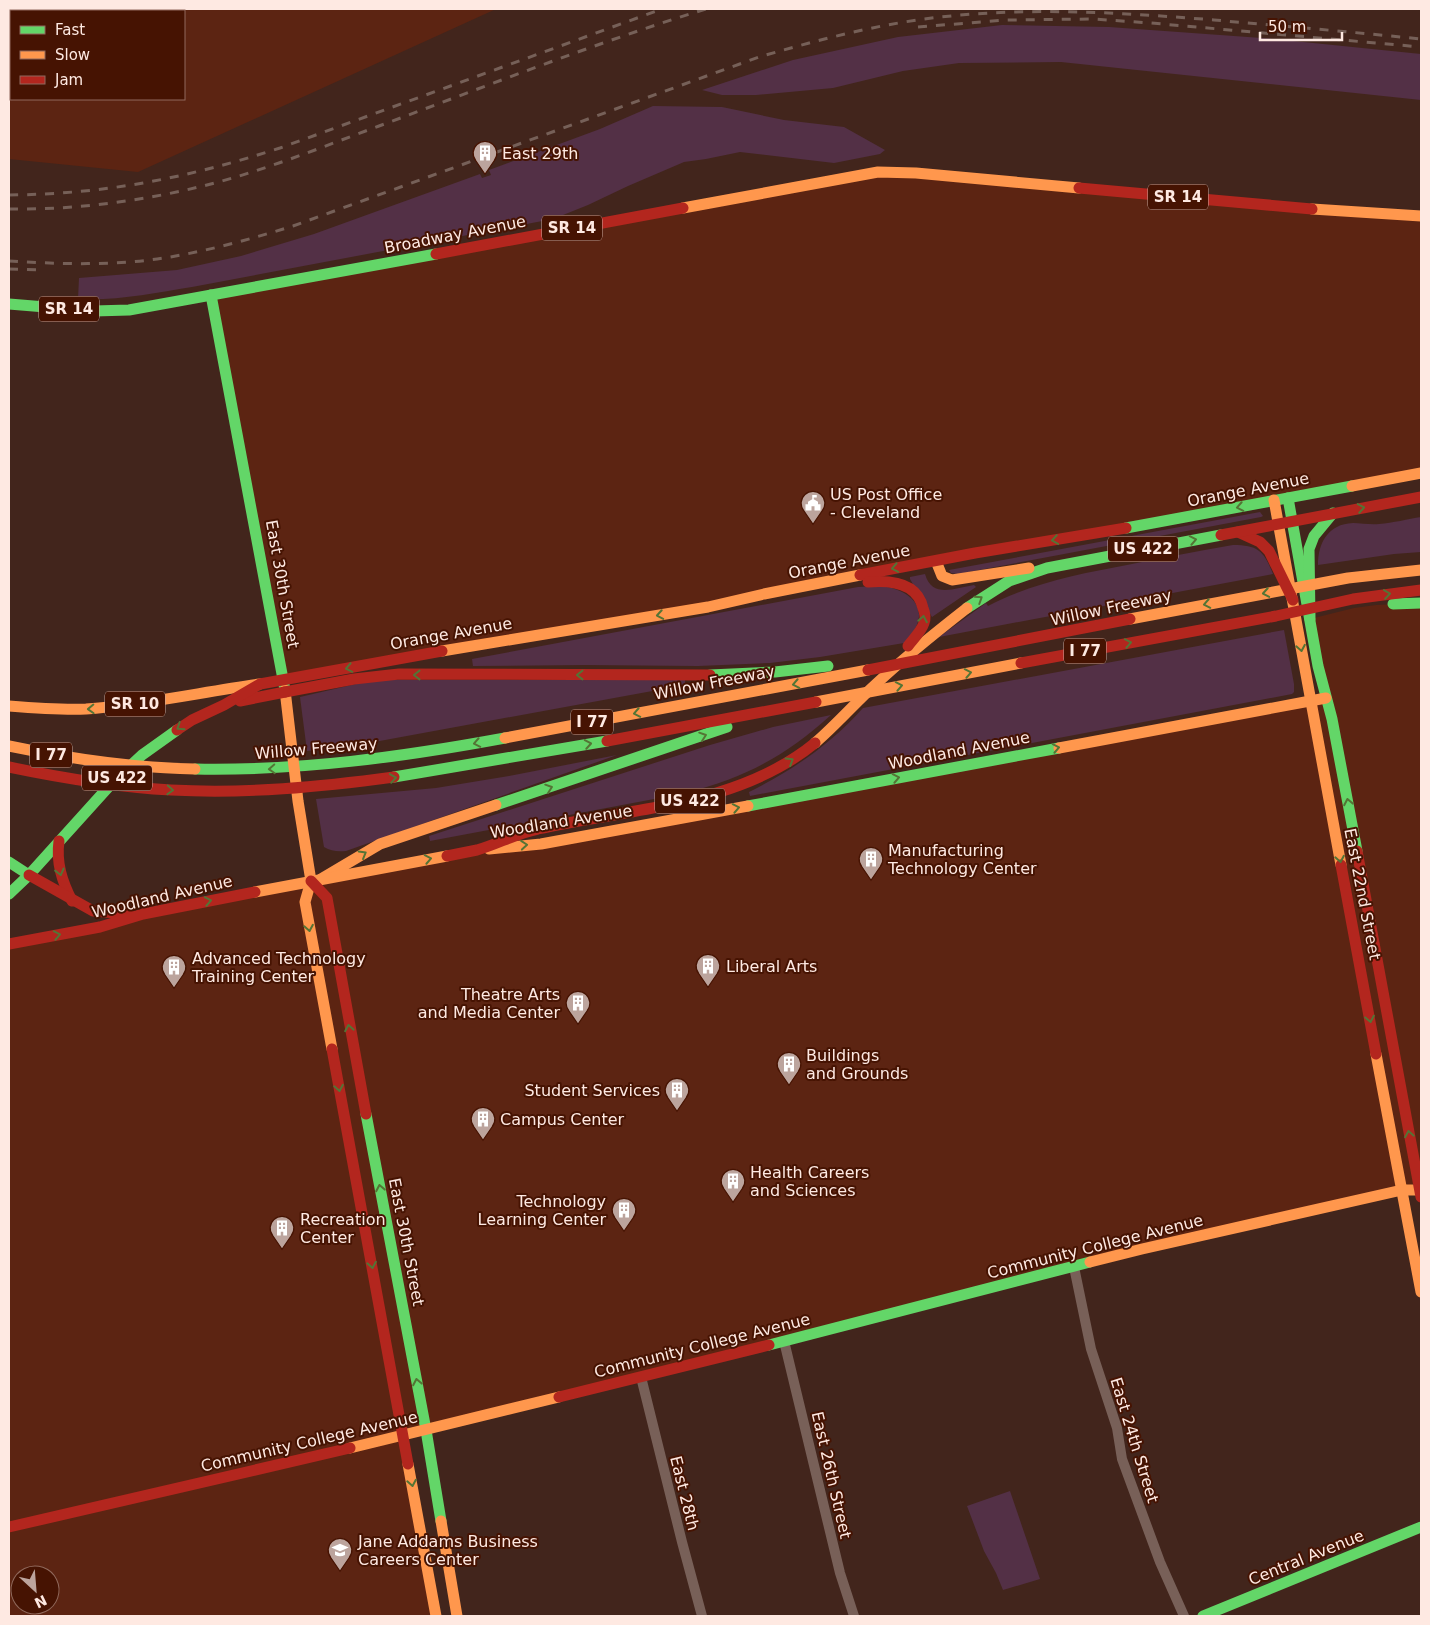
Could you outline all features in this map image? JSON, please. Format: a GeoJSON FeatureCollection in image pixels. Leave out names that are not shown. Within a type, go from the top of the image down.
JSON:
{"type":"FeatureCollection","features":[{"type":"Feature","properties":{"kind":"main road","name":"Broadway Avenue"},"geometry":{"type":"LineString","coordinates":[[9,304],[106,312],[129,310],[859,174],[898,172],[935,174],[1304,208],[1421,216]]}},
{"type":"Feature","properties":{"kind":"main road","name":"East 30th Street"},"geometry":{"type":"LineString","coordinates":[[211,295],[284,686],[298,801],[316,880],[327,898],[350,1031],[426,1430],[457,1616]]}},
{"type":"Feature","properties":{"kind":"main road","name":"Orange Avenue"},"geometry":{"type":"LineString","coordinates":[[284,686],[475,645],[708,607],[936,560],[1103,532],[1421,474]]}},
{"type":"Feature","properties":{"kind":"main road","name":"US 422"},"geometry":{"type":"LineString","coordinates":[[476,850],[536,829],[695,800],[747,783],[779,767],[805,751],[835,726],[874,686],[931,634],[984,596],[1016,579],[1047,568],[1066,564],[1421,497]]}},
{"type":"Feature","properties":{"kind":"main road","name":"East 22nd Street"},"geometry":{"type":"LineString","coordinates":[[1288,498],[1318,666],[1350,811],[1420,1188]]}},
{"type":"Feature","properties":{"kind":"main road","name":"East 22nd Street"},"geometry":{"type":"LineString","coordinates":[[1274,500],[1421,1292]]}},
{"type":"Feature","properties":{"kind":"main road"},"geometry":{"type":"LineString","coordinates":[[1310,619],[1311,581],[1308,548],[1317,530],[1333,513]]}},
{"type":"Feature","properties":{"kind":"main road"},"geometry":{"type":"LineString","coordinates":[[1238,532],[1260,542],[1269,551],[1293,600]]}},
{"type":"Feature","properties":{"kind":"main road"},"geometry":{"type":"LineString","coordinates":[[936,560],[941,575],[948,580],[1002,571],[1066,564]]}},
{"type":"Feature","properties":{"kind":"main road","name":"Willow Freeway"},"geometry":{"type":"LineString","coordinates":[[9,746],[56,756],[157,768],[266,770],[338,764],[426,752],[946,656],[1169,611],[1348,578],[1421,570]]}},
{"type":"Feature","properties":{"kind":"main road"},"geometry":{"type":"LineString","coordinates":[[708,607],[767,601],[876,581],[885,580],[904,584],[913,590],[920,599],[924,611],[924,622],[874,686]]}},
{"type":"Feature","properties":{"kind":"main road"},"geometry":{"type":"LineString","coordinates":[[1353,603],[1421,590]]}},
{"type":"Feature","properties":{"kind":"main road"},"geometry":{"type":"LineString","coordinates":[[1353,603],[1376,605],[1421,603]]}},
{"type":"Feature","properties":{"kind":"main road","name":"I 77"},"geometry":{"type":"LineString","coordinates":[[9,767],[70,779],[145,788],[225,792],[309,788],[345,784],[427,773],[1249,620],[1353,603]]}},
{"type":"Feature","properties":{"kind":"main road"},"geometry":{"type":"LineString","coordinates":[[224,705],[284,686],[399,674],[739,674],[800,670],[855,662],[1070,623],[1169,611]]}},
{"type":"Feature","properties":{"kind":"main road","name":"US 422"},"geometry":{"type":"LineString","coordinates":[[9,894],[29,875],[106,789],[142,755],[192,720],[224,705],[260,684],[284,686]]}},
{"type":"Feature","properties":{"kind":"main road","name":"SR 10"},"geometry":{"type":"LineString","coordinates":[[9,706],[95,709],[153,702],[260,684]]}},
{"type":"Feature","properties":{"kind":"main road","name":"Woodland Avenue"},"geometry":{"type":"LineString","coordinates":[[9,944],[100,928],[144,914],[476,850],[550,842],[1326,698]]}},
{"type":"Feature","properties":{"kind":"main road"},"geometry":{"type":"LineString","coordinates":[[316,880],[380,844],[783,708]]}},
{"type":"Feature","properties":{"kind":"main road"},"geometry":{"type":"LineString","coordinates":[[59,841],[57,853],[59,870],[65,888],[72,900]]}},
{"type":"Feature","properties":{"kind":"main road"},"geometry":{"type":"LineString","coordinates":[[9,862],[85,908],[102,913],[144,914]]}},
{"type":"Feature","properties":{"kind":"main road","name":"East 30th Street"},"geometry":{"type":"LineString","coordinates":[[316,880],[305,902],[436,1616]]}},
{"type":"Feature","properties":{"kind":"main road","name":"Community College Avenue"},"geometry":{"type":"LineString","coordinates":[[9,1527],[403,1436],[1242,1226],[1402,1190],[1420,1188]]}},
{"type":"Feature","properties":{"kind":"main road","name":"Central Avenue"},"geometry":{"type":"LineString","coordinates":[[1202,1616],[1421,1527]]}},
{"type":"Feature","properties":{"kind":"street","name":"East 24th Street"},"geometry":{"type":"LineString","coordinates":[[1074,1267],[1091,1349],[1117,1428],[1122,1459],[1160,1562],[1184,1616]]}},
{"type":"Feature","properties":{"kind":"street","name":"East 26th Street"},"geometry":{"type":"LineString","coordinates":[[784,1341],[840,1573],[854,1616]]}},
{"type":"Feature","properties":{"kind":"street","name":"East 28th"},"geometry":{"type":"LineString","coordinates":[[641,1377],[702,1616]]}},
{"type":"Feature","properties":{"kind":"shaded area"},"geometry":{"type":"Polygon","coordinates":[[[9,9],[496,9],[138,172],[9,159],[9,9]]]}},
{"type":"Feature","properties":{"kind":"shaded area"},"geometry":{"type":"Polygon","coordinates":[[[1002,25],[1109,27],[1274,39],[1421,54],[1421,100],[1061,62],[959,63],[903,71],[833,88],[756,95],[722,95],[702,90],[793,60],[898,37],[1002,25]]]}},
{"type":"Feature","properties":{"kind":"shaded area"},"geometry":{"type":"Polygon","coordinates":[[[653,106],[722,107],[784,120],[844,127],[885,150],[880,154],[834,163],[740,152],[684,162],[553,219],[192,287],[121,298],[78,299],[79,278],[177,270],[241,256],[314,234],[480,174],[482,178],[491,175],[489,170],[600,129],[653,106]]]}},
{"type":"Feature","properties":{"kind":"shaded area"},"geometry":{"type":"Polygon","coordinates":[[[859,174],[1421,216],[1421,473],[284,680],[211,295],[859,174]]]}},
{"type":"Feature","properties":{"kind":"shaded area"},"geometry":{"type":"Polygon","coordinates":[[[1260,512],[1263,516],[1261,517],[958,574],[951,573],[949,570],[1260,512]]]}},
{"type":"Feature","properties":{"kind":"shaded area"},"geometry":{"type":"Polygon","coordinates":[[[1421,517],[1421,552],[1318,565],[1322,542],[1337,527],[1344,524],[1384,523],[1421,517]]]}},
{"type":"Feature","properties":{"kind":"shaded area"},"geometry":{"type":"Polygon","coordinates":[[[1233,545],[1249,546],[1259,551],[1273,574],[939,637],[986,603],[988,606],[1039,585],[1091,572],[1233,545]]]}},
{"type":"Feature","properties":{"kind":"shaded area"},"geometry":{"type":"Polygon","coordinates":[[[925,574],[928,582],[933,587],[939,589],[945,590],[974,585],[976,587],[932,617],[910,579],[910,577],[925,574]]]}},
{"type":"Feature","properties":{"kind":"shaded area"},"geometry":{"type":"Polygon","coordinates":[[[881,586],[904,593],[911,598],[919,610],[916,627],[904,643],[770,663],[698,666],[473,666],[472,659],[858,587],[881,586]]]}},
{"type":"Feature","properties":{"kind":"shaded area"},"geometry":{"type":"Polygon","coordinates":[[[1421,603],[1421,1180],[1402,1190],[403,1435],[436,1616],[9,1616],[9,944],[144,914],[1326,698],[1310,619],[1354,608],[1421,603]]]}},
{"type":"Feature","properties":{"kind":"shaded area"},"geometry":{"type":"Polygon","coordinates":[[[1284,630],[1294,684],[1294,692],[1292,694],[750,796],[749,792],[781,775],[824,745],[863,708],[1284,630]]]}},
{"type":"Feature","properties":{"kind":"shaded area"},"geometry":{"type":"Polygon","coordinates":[[[373,680],[685,680],[685,685],[347,747],[307,751],[300,697],[373,680]]]}},
{"type":"Feature","properties":{"kind":"shaded area"},"geometry":{"type":"Polygon","coordinates":[[[831,715],[781,754],[728,780],[686,793],[430,841],[429,836],[710,745],[773,727],[831,715]]]}},
{"type":"Feature","properties":{"kind":"shaded area"},"geometry":{"type":"Polygon","coordinates":[[[617,755],[346,851],[334,851],[324,847],[316,799],[436,788],[617,755]]]}},
{"type":"Feature","properties":{"kind":"shaded area"},"geometry":{"type":"Polygon","coordinates":[[[1010,1491],[1040,1579],[1003,1590],[984,1551],[967,1506],[1010,1491]]]}},
{"type":"Feature","properties":{"kind":"railway"},"geometry":{"type":"LineString","coordinates":[[9,195],[113,188],[179,176],[246,159],[662,9]]}},
{"type":"Feature","properties":{"kind":"railway"},"geometry":{"type":"LineString","coordinates":[[9,209],[59,208],[134,200],[229,179],[294,158],[582,50],[706,9]]}},
{"type":"Feature","properties":{"kind":"railway"},"geometry":{"type":"LineString","coordinates":[[9,261],[86,264],[145,261],[197,252],[245,240],[293,226],[759,57],[837,36],[917,20],[991,13],[1103,13],[1214,20],[1421,39]]}},
{"type":"Feature","properties":{"kind":"railway"},"geometry":{"type":"LineString","coordinates":[[918,27],[1006,20],[1094,19],[1421,47]]}},
{"type":"Feature","properties":{"kind":"railway"},"geometry":{"type":"LineString","coordinates":[[9,269],[41,270]]}},
{"type":"Feature","properties":{"kind":"traffic: fast"},"geometry":{"type":"LineString","coordinates":[[9,304],[94,311],[129,310],[436,254]]}},
{"type":"Feature","properties":{"kind":"traffic: fast"},"geometry":{"type":"LineString","coordinates":[[211,295],[285,690]]}},
{"type":"Feature","properties":{"kind":"traffic: fast"},"geometry":{"type":"LineString","coordinates":[[1126,528],[1352,486]]}},
{"type":"Feature","properties":{"kind":"traffic: fast"},"geometry":{"type":"LineString","coordinates":[[1288,498],[1318,666],[1332,719],[1357,851]]}},
{"type":"Feature","properties":{"kind":"traffic: fast"},"geometry":{"type":"LineString","coordinates":[[1310,619],[1309,549],[1314,536],[1333,513]]}},
{"type":"Feature","properties":{"kind":"traffic: fast"},"geometry":{"type":"LineString","coordinates":[[967,608],[1009,581],[1047,568],[1221,535]]}},
{"type":"Feature","properties":{"kind":"traffic: fast"},"geometry":{"type":"LineString","coordinates":[[1393,604],[1421,603]]}},
{"type":"Feature","properties":{"kind":"traffic: fast"},"geometry":{"type":"LineString","coordinates":[[710,675],[775,672],[828,666]]}},
{"type":"Feature","properties":{"kind":"traffic: fast"},"geometry":{"type":"LineString","coordinates":[[496,805],[727,727]]}},
{"type":"Feature","properties":{"kind":"traffic: fast"},"geometry":{"type":"LineString","coordinates":[[9,894],[29,875],[112,783],[142,755],[177,730]]}},
{"type":"Feature","properties":{"kind":"traffic: fast"},"geometry":{"type":"LineString","coordinates":[[195,769],[273,768],[312,765],[389,757],[505,738]]}},
{"type":"Feature","properties":{"kind":"traffic: fast"},"geometry":{"type":"LineString","coordinates":[[394,777],[607,741]]}},
{"type":"Feature","properties":{"kind":"traffic: fast"},"geometry":{"type":"LineString","coordinates":[[748,806],[1059,748]]}},
{"type":"Feature","properties":{"kind":"traffic: fast"},"geometry":{"type":"LineString","coordinates":[[9,862],[29,875]]}},
{"type":"Feature","properties":{"kind":"traffic: fast"},"geometry":{"type":"LineString","coordinates":[[366,1114],[426,1430],[441,1521]]}},
{"type":"Feature","properties":{"kind":"traffic: fast"},"geometry":{"type":"LineString","coordinates":[[769,1345],[1090,1262]]}},
{"type":"Feature","properties":{"kind":"traffic: fast"},"geometry":{"type":"LineString","coordinates":[[1203,1616],[1421,1527]]}},
{"type":"Feature","properties":{"kind":"traffic: slow"},"geometry":{"type":"LineString","coordinates":[[683,208],[878,172],[916,173],[1079,188]]}},
{"type":"Feature","properties":{"kind":"traffic: slow"},"geometry":{"type":"LineString","coordinates":[[1312,209],[1421,216]]}},
{"type":"Feature","properties":{"kind":"traffic: slow"},"geometry":{"type":"LineString","coordinates":[[1352,486],[1421,473]]}},
{"type":"Feature","properties":{"kind":"traffic: slow"},"geometry":{"type":"LineString","coordinates":[[1274,500],[1341,865]]}},
{"type":"Feature","properties":{"kind":"traffic: slow"},"geometry":{"type":"LineString","coordinates":[[936,561],[942,576],[952,580],[1029,568]]}},
{"type":"Feature","properties":{"kind":"traffic: slow"},"geometry":{"type":"LineString","coordinates":[[1130,619],[1348,578],[1421,570]]}},
{"type":"Feature","properties":{"kind":"traffic: slow"},"geometry":{"type":"LineString","coordinates":[[442,651],[708,607],[860,575]]}},
{"type":"Feature","properties":{"kind":"traffic: slow"},"geometry":{"type":"LineString","coordinates":[[815,743],[887,674],[967,608]]}},
{"type":"Feature","properties":{"kind":"traffic: slow"},"geometry":{"type":"LineString","coordinates":[[816,702],[1021,663]]}},
{"type":"Feature","properties":{"kind":"traffic: slow"},"geometry":{"type":"LineString","coordinates":[[505,738],[868,670]]}},
{"type":"Feature","properties":{"kind":"traffic: slow"},"geometry":{"type":"LineString","coordinates":[[9,706],[86,709],[260,684]]}},
{"type":"Feature","properties":{"kind":"traffic: slow"},"geometry":{"type":"LineString","coordinates":[[285,690],[298,801],[311,881],[305,902],[332,1049]]}},
{"type":"Feature","properties":{"kind":"traffic: slow"},"geometry":{"type":"LineString","coordinates":[[1059,748],[1326,698]]}},
{"type":"Feature","properties":{"kind":"traffic: slow"},"geometry":{"type":"LineString","coordinates":[[9,746],[102,762],[148,767],[195,769]]}},
{"type":"Feature","properties":{"kind":"traffic: slow"},"geometry":{"type":"LineString","coordinates":[[321,879],[380,844],[496,805]]}},
{"type":"Feature","properties":{"kind":"traffic: slow"},"geometry":{"type":"LineString","coordinates":[[489,849],[541,844],[748,806]]}},
{"type":"Feature","properties":{"kind":"traffic: slow"},"geometry":{"type":"LineString","coordinates":[[255,892],[447,856]]}},
{"type":"Feature","properties":{"kind":"traffic: slow"},"geometry":{"type":"LineString","coordinates":[[1376,1054],[1421,1292]]}},
{"type":"Feature","properties":{"kind":"traffic: slow"},"geometry":{"type":"LineString","coordinates":[[1090,1262],[1402,1190],[1421,1190]]}},
{"type":"Feature","properties":{"kind":"traffic: slow"},"geometry":{"type":"LineString","coordinates":[[350,1448],[559,1397]]}},
{"type":"Feature","properties":{"kind":"traffic: slow"},"geometry":{"type":"LineString","coordinates":[[408,1464],[436,1616]]}},
{"type":"Feature","properties":{"kind":"traffic: slow"},"geometry":{"type":"LineString","coordinates":[[441,1521],[457,1616]]}},
{"type":"Feature","properties":{"kind":"traffic: jam"},"geometry":{"type":"LineString","coordinates":[[1079,188],[1312,209]]}},
{"type":"Feature","properties":{"kind":"traffic: jam"},"geometry":{"type":"LineString","coordinates":[[436,254],[683,208]]}},
{"type":"Feature","properties":{"kind":"traffic: jam"},"geometry":{"type":"LineString","coordinates":[[1221,535],[1421,497]]}},
{"type":"Feature","properties":{"kind":"traffic: jam"},"geometry":{"type":"LineString","coordinates":[[860,575],[975,553],[1126,528]]}},
{"type":"Feature","properties":{"kind":"traffic: jam"},"geometry":{"type":"LineString","coordinates":[[1238,532],[1260,542],[1269,551],[1293,600]]}},
{"type":"Feature","properties":{"kind":"traffic: jam"},"geometry":{"type":"LineString","coordinates":[[868,582],[902,584],[920,599],[925,614],[925,621],[908,646]]}},
{"type":"Feature","properties":{"kind":"traffic: jam"},"geometry":{"type":"LineString","coordinates":[[1021,663],[1276,616],[1353,599],[1421,590]]}},
{"type":"Feature","properties":{"kind":"traffic: jam"},"geometry":{"type":"LineString","coordinates":[[868,670],[1130,619]]}},
{"type":"Feature","properties":{"kind":"traffic: jam"},"geometry":{"type":"LineString","coordinates":[[177,730],[260,684],[442,651]]}},
{"type":"Feature","properties":{"kind":"traffic: jam"},"geometry":{"type":"LineString","coordinates":[[285,692],[354,679],[399,674],[710,675]]}},
{"type":"Feature","properties":{"kind":"traffic: jam"},"geometry":{"type":"LineString","coordinates":[[240,701],[285,692]]}},
{"type":"Feature","properties":{"kind":"traffic: jam"},"geometry":{"type":"LineString","coordinates":[[607,741],[816,702]]}},
{"type":"Feature","properties":{"kind":"traffic: jam"},"geometry":{"type":"LineString","coordinates":[[447,856],[477,850],[530,831],[683,802],[718,792],[752,780],[785,764],[815,743]]}},
{"type":"Feature","properties":{"kind":"traffic: jam"},"geometry":{"type":"LineString","coordinates":[[9,767],[110,784],[150,789],[199,791],[283,789],[394,777]]}},
{"type":"Feature","properties":{"kind":"traffic: jam"},"geometry":{"type":"LineString","coordinates":[[59,841],[58,857],[61,872],[72,901]]}},
{"type":"Feature","properties":{"kind":"traffic: jam"},"geometry":{"type":"LineString","coordinates":[[1357,851],[1421,1197]]}},
{"type":"Feature","properties":{"kind":"traffic: jam"},"geometry":{"type":"LineString","coordinates":[[1341,865],[1376,1054]]}},
{"type":"Feature","properties":{"kind":"traffic: jam"},"geometry":{"type":"LineString","coordinates":[[29,875],[93,911],[128,914]]}},
{"type":"Feature","properties":{"kind":"traffic: jam"},"geometry":{"type":"LineString","coordinates":[[311,881],[327,898],[366,1114]]}},
{"type":"Feature","properties":{"kind":"traffic: jam"},"geometry":{"type":"LineString","coordinates":[[9,944],[100,927],[143,914],[255,892]]}},
{"type":"Feature","properties":{"kind":"traffic: jam"},"geometry":{"type":"LineString","coordinates":[[332,1049],[408,1464]]}},
{"type":"Feature","properties":{"kind":"traffic: jam"},"geometry":{"type":"LineString","coordinates":[[559,1397],[769,1345]]}},
{"type":"Feature","properties":{"kind":"traffic: jam"},"geometry":{"type":"LineString","coordinates":[[9,1527],[350,1448]]}},
{"type":"Feature","properties":{"kind":"place","name":"East 29th"},"geometry":{"type":"Point","coordinates":[485,174]}},
{"type":"Feature","properties":{"kind":"place","name":"US Post Office - Cleveland"},"geometry":{"type":"Point","coordinates":[813,524]}},
{"type":"Feature","properties":{"kind":"place","name":"Manufacturing Technology Center"},"geometry":{"type":"Point","coordinates":[871,880]}},
{"type":"Feature","properties":{"kind":"place","name":"Liberal Arts"},"geometry":{"type":"Point","coordinates":[708,987]}},
{"type":"Feature","properties":{"kind":"place","name":"Advanced Technology Training Center"},"geometry":{"type":"Point","coordinates":[174,988]}},
{"type":"Feature","properties":{"kind":"place","name":"Theatre Arts and Media Center"},"geometry":{"type":"Point","coordinates":[578,1024]}},
{"type":"Feature","properties":{"kind":"place","name":"Buildings and Grounds"},"geometry":{"type":"Point","coordinates":[789,1085]}},
{"type":"Feature","properties":{"kind":"place","name":"Student Services"},"geometry":{"type":"Point","coordinates":[677,1111]}},
{"type":"Feature","properties":{"kind":"place","name":"Campus Center"},"geometry":{"type":"Point","coordinates":[483,1140]}},
{"type":"Feature","properties":{"kind":"place","name":"Health Careers and Sciences"},"geometry":{"type":"Point","coordinates":[733,1202]}},
{"type":"Feature","properties":{"kind":"place","name":"Technology Learning Center"},"geometry":{"type":"Point","coordinates":[624,1231]}},
{"type":"Feature","properties":{"kind":"place","name":"Recreation Center"},"geometry":{"type":"Point","coordinates":[282,1249]}},
{"type":"Feature","properties":{"kind":"place","name":"Jane Addams Business Careers Center"},"geometry":{"type":"Point","coordinates":[340,1571]}}]}
